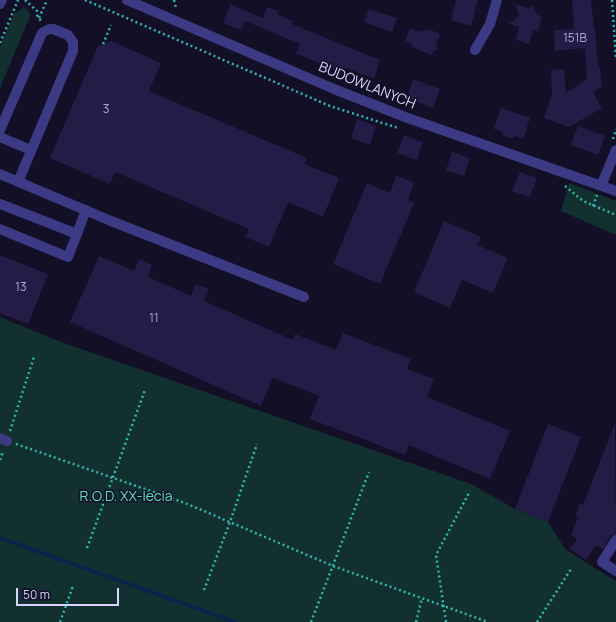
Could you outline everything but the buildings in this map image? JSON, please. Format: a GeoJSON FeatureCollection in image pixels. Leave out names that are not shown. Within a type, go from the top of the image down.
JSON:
{"type":"FeatureCollection","features":[{"type":"Feature","properties":{"kind":"street"},"geometry":{"type":"LineString","coordinates":[[0,4],[2,0]]}},
{"type":"Feature","properties":{"kind":"street","name":"BUDOWLANYCH"},"geometry":{"type":"LineString","coordinates":[[127,0],[334,89],[405,117],[616,191]]}},
{"type":"Feature","properties":{"kind":"street"},"geometry":{"type":"LineString","coordinates":[[475,50],[490,24],[497,0]]}},
{"type":"Feature","properties":{"kind":"street"},"geometry":{"type":"LineString","coordinates":[[0,130],[40,36],[45,30],[53,29],[68,36],[73,42],[74,47],[18,182]]}},
{"type":"Feature","properties":{"kind":"street"},"geometry":{"type":"LineString","coordinates":[[0,137],[31,150]]}},
{"type":"Feature","properties":{"kind":"street"},"geometry":{"type":"LineString","coordinates":[[601,186],[616,150]]}},
{"type":"Feature","properties":{"kind":"street"},"geometry":{"type":"LineString","coordinates":[[0,174],[304,297]]}},
{"type":"Feature","properties":{"kind":"street"},"geometry":{"type":"LineString","coordinates":[[0,204],[77,234]]}},
{"type":"Feature","properties":{"kind":"street"},"geometry":{"type":"LineString","coordinates":[[0,229],[68,257],[86,210]]}},
{"type":"Feature","properties":{"kind":"street"},"geometry":{"type":"LineString","coordinates":[[616,540],[602,562],[616,571]]}},
{"type":"Feature","properties":{"kind":"path"},"geometry":{"type":"LineString","coordinates":[[0,43],[18,0]]}},
{"type":"Feature","properties":{"kind":"path"},"geometry":{"type":"LineString","coordinates":[[25,0],[37,11],[36,15],[44,24],[45,30]]}},
{"type":"Feature","properties":{"kind":"path"},"geometry":{"type":"LineString","coordinates":[[39,18],[47,0]]}},
{"type":"Feature","properties":{"kind":"path"},"geometry":{"type":"LineString","coordinates":[[85,0],[330,106]]}},
{"type":"Feature","properties":{"kind":"path"},"geometry":{"type":"LineString","coordinates":[[174,0],[176,8]]}},
{"type":"Feature","properties":{"kind":"path"},"geometry":{"type":"LineString","coordinates":[[612,0],[616,59]]}},
{"type":"Feature","properties":{"kind":"path"},"geometry":{"type":"LineString","coordinates":[[103,44],[111,25]]}},
{"type":"Feature","properties":{"kind":"path"},"geometry":{"type":"LineString","coordinates":[[573,193],[583,202],[616,215]]}},
{"type":"Feature","properties":{"kind":"path"},"geometry":{"type":"LineString","coordinates":[[34,357],[3,439],[185,503],[333,566],[488,622]]}},
{"type":"Feature","properties":{"kind":"path"},"geometry":{"type":"LineString","coordinates":[[87,548],[145,390]]}},
{"type":"Feature","properties":{"kind":"path"},"geometry":{"type":"LineString","coordinates":[[204,590],[230,522],[257,444]]}},
{"type":"Feature","properties":{"kind":"path"},"geometry":{"type":"LineString","coordinates":[[311,622],[369,472]]}},
{"type":"Feature","properties":{"kind":"path"},"geometry":{"type":"LineString","coordinates":[[446,622],[436,554],[470,491]]}},
{"type":"Feature","properties":{"kind":"path"},"geometry":{"type":"LineString","coordinates":[[537,622],[571,569]]}},
{"type":"Feature","properties":{"kind":"path"},"geometry":{"type":"LineString","coordinates":[[60,622],[73,586]]}},
{"type":"Feature","properties":{"kind":"path"},"geometry":{"type":"LineString","coordinates":[[416,622],[422,598]]}},
{"type":"Feature","properties":{"kind":"green space"},"geometry":{"type":"Polygon","coordinates":[[[24,7],[31,14],[0,88],[0,47],[14,14],[24,7]]]}},
{"type":"Feature","properties":{"kind":"green space"},"geometry":{"type":"Polygon","coordinates":[[[569,183],[616,201],[616,235],[561,211],[569,183]]]}},
{"type":"Feature","properties":{"kind":"green space","name":"R.O.D. XX-lecia"},"geometry":{"type":"Polygon","coordinates":[[[0,317],[61,342],[471,484],[515,509],[548,522],[565,549],[616,581],[616,622],[0,622],[0,317]]]}},
{"type":"Feature","properties":{"kind":"waterway"},"geometry":{"type":"LineString","coordinates":[[0,538],[235,622]]}}]}
